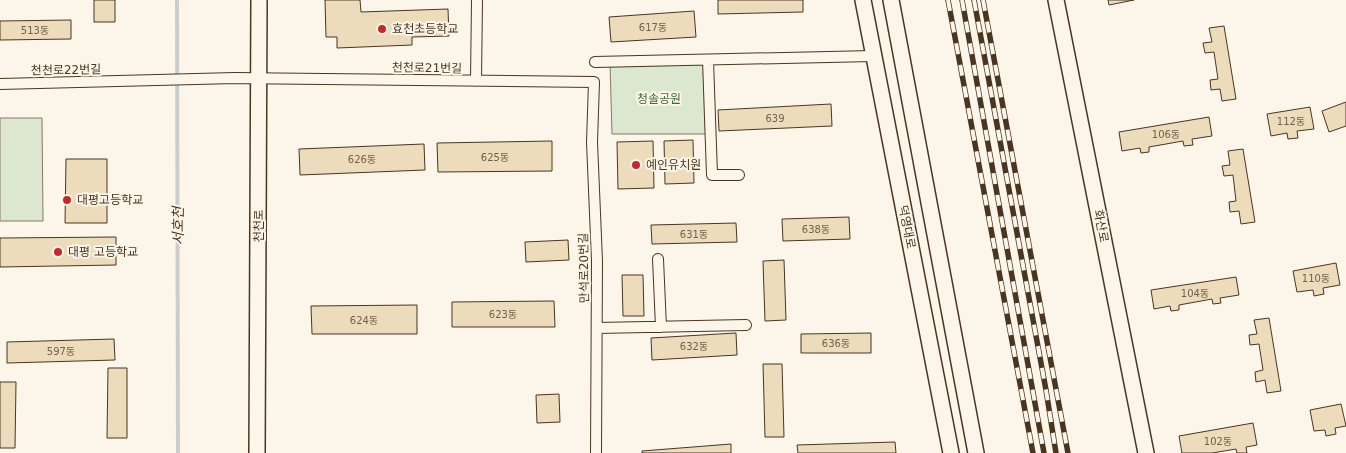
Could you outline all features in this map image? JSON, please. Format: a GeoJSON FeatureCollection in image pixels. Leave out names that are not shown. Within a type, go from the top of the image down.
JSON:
{"type":"FeatureCollection","features":[{"type":"Feature","properties":{"kind":"main road","name":"천천로"},"geometry":{"type":"LineString","coordinates":[[257,453],[259,0]]}},
{"type":"Feature","properties":{"kind":"main road","name":"덕영대로"},"geometry":{"type":"LineString","coordinates":[[863,0],[951,453]]}},
{"type":"Feature","properties":{"kind":"main road"},"geometry":{"type":"LineString","coordinates":[[891,0],[976,453]]}},
{"type":"Feature","properties":{"kind":"main road","name":"화산로"},"geometry":{"type":"LineString","coordinates":[[1056,0],[1146,453]]}},
{"type":"Feature","properties":{"kind":"street"},"geometry":{"type":"LineString","coordinates":[[476,80],[477,0]]}},
{"type":"Feature","properties":{"kind":"street"},"geometry":{"type":"LineString","coordinates":[[595,62],[873,56]]}},
{"type":"Feature","properties":{"kind":"street"},"geometry":{"type":"LineString","coordinates":[[708,60],[712,175],[739,175]]}},
{"type":"Feature","properties":{"kind":"street","name":"천천로21번길"},"geometry":{"type":"LineString","coordinates":[[133,81],[260,78],[594,82]]}},
{"type":"Feature","properties":{"kind":"street","name":"천천로22번길"},"geometry":{"type":"LineString","coordinates":[[0,84],[133,81]]}},
{"type":"Feature","properties":{"kind":"street","name":"만석로20번길"},"geometry":{"type":"LineString","coordinates":[[594,82],[592,142],[597,261],[596,453]]}},
{"type":"Feature","properties":{"kind":"street"},"geometry":{"type":"LineString","coordinates":[[658,259],[661,327]]}},
{"type":"Feature","properties":{"kind":"street"},"geometry":{"type":"LineString","coordinates":[[597,328],[746,324]]}},
{"type":"Feature","properties":{"kind":"green space","name":"청솔공원"},"geometry":{"type":"Polygon","coordinates":[[[706,63],[707,134],[612,134],[610,64],[706,63]]]}},
{"type":"Feature","properties":{"kind":"green space"},"geometry":{"type":"Polygon","coordinates":[[[0,118],[42,118],[43,221],[0,221],[0,118]]]}},
{"type":"Feature","properties":{"kind":"building"},"geometry":{"type":"Polygon","coordinates":[[[94,0],[115,0],[115,22],[94,22],[94,0]]]}},
{"type":"Feature","properties":{"kind":"building","name":"효천초등학교"},"geometry":{"type":"Polygon","coordinates":[[[325,0],[360,0],[361,12],[448,9],[449,36],[412,37],[412,45],[337,48],[337,37],[326,37],[325,0]]]}},
{"type":"Feature","properties":{"kind":"building"},"geometry":{"type":"Polygon","coordinates":[[[718,0],[803,0],[803,12],[718,14],[718,0]]]}},
{"type":"Feature","properties":{"kind":"building"},"geometry":{"type":"Polygon","coordinates":[[[1108,0],[1134,0],[1109,5],[1108,0]]]}},
{"type":"Feature","properties":{"kind":"building"},"geometry":{"type":"Polygon","coordinates":[[[694,11],[696,37],[611,42],[609,17],[694,11]]]}},
{"type":"Feature","properties":{"kind":"building"},"geometry":{"type":"Polygon","coordinates":[[[71,20],[71,39],[0,40],[0,21],[71,20]]]}},
{"type":"Feature","properties":{"kind":"building"},"geometry":{"type":"Polygon","coordinates":[[[1224,26],[1236,99],[1222,101],[1220,89],[1211,90],[1210,80],[1218,79],[1214,52],[1205,53],[1203,43],[1212,42],[1209,28],[1224,26]]]}},
{"type":"Feature","properties":{"kind":"building"},"geometry":{"type":"Polygon","coordinates":[[[1346,102],[1346,126],[1329,132],[1322,111],[1346,102]]]}},
{"type":"Feature","properties":{"kind":"building"},"geometry":{"type":"Polygon","coordinates":[[[831,104],[832,126],[719,131],[718,110],[831,104]]]}},
{"type":"Feature","properties":{"kind":"building"},"geometry":{"type":"Polygon","coordinates":[[[1310,107],[1314,129],[1297,131],[1298,138],[1288,139],[1287,133],[1271,136],[1267,114],[1310,107]]]}},
{"type":"Feature","properties":{"kind":"building"},"geometry":{"type":"Polygon","coordinates":[[[1209,117],[1212,136],[1192,139],[1193,145],[1184,146],[1183,141],[1149,147],[1149,152],[1141,153],[1140,148],[1122,151],[1119,132],[1209,117]]]}},
{"type":"Feature","properties":{"kind":"building"},"geometry":{"type":"Polygon","coordinates":[[[693,140],[694,183],[665,184],[664,141],[693,140]]]}},
{"type":"Feature","properties":{"kind":"building"},"geometry":{"type":"Polygon","coordinates":[[[552,141],[552,171],[438,172],[437,143],[552,141]]]}},
{"type":"Feature","properties":{"kind":"building","name":"예인유치원"},"geometry":{"type":"Polygon","coordinates":[[[653,141],[654,188],[618,189],[617,142],[653,141]]]}},
{"type":"Feature","properties":{"kind":"building"},"geometry":{"type":"Polygon","coordinates":[[[424,144],[425,170],[300,175],[299,149],[424,144]]]}},
{"type":"Feature","properties":{"kind":"building"},"geometry":{"type":"Polygon","coordinates":[[[1243,149],[1255,222],[1241,224],[1239,211],[1230,212],[1229,202],[1236,201],[1233,175],[1224,176],[1222,166],[1230,165],[1228,151],[1243,149]]]}},
{"type":"Feature","properties":{"kind":"building"},"geometry":{"type":"Polygon","coordinates":[[[66,159],[107,159],[107,223],[65,223],[66,159]]]}},
{"type":"Feature","properties":{"kind":"building"},"geometry":{"type":"Polygon","coordinates":[[[849,217],[850,239],[783,241],[782,219],[849,217]]]}},
{"type":"Feature","properties":{"kind":"building"},"geometry":{"type":"Polygon","coordinates":[[[736,223],[737,242],[652,244],[651,225],[736,223]]]}},
{"type":"Feature","properties":{"kind":"building","name":"대평 고등학교"},"geometry":{"type":"Polygon","coordinates":[[[116,237],[116,265],[0,267],[0,238],[116,237]]]}},
{"type":"Feature","properties":{"kind":"building"},"geometry":{"type":"Polygon","coordinates":[[[568,240],[569,260],[526,262],[525,242],[568,240]]]}},
{"type":"Feature","properties":{"kind":"building"},"geometry":{"type":"Polygon","coordinates":[[[784,260],[786,320],[765,321],[763,261],[784,260]]]}},
{"type":"Feature","properties":{"kind":"building"},"geometry":{"type":"Polygon","coordinates":[[[1336,263],[1340,285],[1323,288],[1324,294],[1314,296],[1313,290],[1297,292],[1293,271],[1336,263]]]}},
{"type":"Feature","properties":{"kind":"building"},"geometry":{"type":"Polygon","coordinates":[[[622,275],[643,275],[644,316],[623,316],[622,275]]]}},
{"type":"Feature","properties":{"kind":"building"},"geometry":{"type":"Polygon","coordinates":[[[1236,277],[1239,295],[1220,298],[1221,303],[1213,304],[1212,299],[1179,305],[1179,310],[1171,311],[1170,306],[1154,309],[1151,290],[1236,277]]]}},
{"type":"Feature","properties":{"kind":"building"},"geometry":{"type":"Polygon","coordinates":[[[554,301],[555,327],[452,327],[452,302],[554,301]]]}},
{"type":"Feature","properties":{"kind":"building"},"geometry":{"type":"Polygon","coordinates":[[[417,305],[417,334],[312,334],[311,306],[417,305]]]}},
{"type":"Feature","properties":{"kind":"building"},"geometry":{"type":"Polygon","coordinates":[[[1269,318],[1281,391],[1267,393],[1265,380],[1256,382],[1255,372],[1263,370],[1259,344],[1250,345],[1249,335],[1257,334],[1254,320],[1269,318]]]}},
{"type":"Feature","properties":{"kind":"building"},"geometry":{"type":"Polygon","coordinates":[[[736,333],[737,355],[652,360],[651,338],[736,333]]]}},
{"type":"Feature","properties":{"kind":"building"},"geometry":{"type":"Polygon","coordinates":[[[871,333],[871,353],[801,353],[801,334],[871,333]]]}},
{"type":"Feature","properties":{"kind":"building"},"geometry":{"type":"Polygon","coordinates":[[[114,339],[115,360],[7,363],[7,342],[114,339]]]}},
{"type":"Feature","properties":{"kind":"building"},"geometry":{"type":"Polygon","coordinates":[[[763,364],[782,364],[784,437],[765,437],[763,364]]]}},
{"type":"Feature","properties":{"kind":"building"},"geometry":{"type":"Polygon","coordinates":[[[108,368],[127,368],[127,438],[107,438],[108,368]]]}},
{"type":"Feature","properties":{"kind":"building"},"geometry":{"type":"Polygon","coordinates":[[[0,382],[16,382],[15,448],[0,448],[0,382]]]}},
{"type":"Feature","properties":{"kind":"building"},"geometry":{"type":"Polygon","coordinates":[[[559,394],[560,422],[537,423],[536,395],[559,394]]]}},
{"type":"Feature","properties":{"kind":"building"},"geometry":{"type":"Polygon","coordinates":[[[1341,404],[1346,426],[1335,428],[1336,434],[1326,436],[1325,430],[1314,431],[1310,410],[1341,404]]]}},
{"type":"Feature","properties":{"kind":"building"},"geometry":{"type":"Polygon","coordinates":[[[1253,423],[1257,445],[1246,447],[1247,453],[1237,453],[1236,449],[1212,453],[1182,453],[1179,436],[1253,423]]]}},
{"type":"Feature","properties":{"kind":"building"},"geometry":{"type":"Polygon","coordinates":[[[895,442],[896,453],[798,453],[797,445],[895,442]]]}},
{"type":"Feature","properties":{"kind":"building"},"geometry":{"type":"Polygon","coordinates":[[[731,444],[731,453],[642,453],[642,451],[731,444]]]}},
{"type":"Feature","properties":{"kind":"waterway","name":"서호천"},"geometry":{"type":"LineString","coordinates":[[177,0],[178,453]]}},
{"type":"Feature","properties":{"kind":"railway"},"geometry":{"type":"LineString","coordinates":[[948,0],[1033,453]]}},
{"type":"Feature","properties":{"kind":"railway"},"geometry":{"type":"LineString","coordinates":[[962,0],[1044,453]]}},
{"type":"Feature","properties":{"kind":"railway"},"geometry":{"type":"LineString","coordinates":[[974,0],[1056,453]]}},
{"type":"Feature","properties":{"kind":"railway"},"geometry":{"type":"LineString","coordinates":[[983,0],[1068,453]]}},
{"type":"Feature","properties":{"kind":"place","name":"효천초등학교"},"geometry":{"type":"Point","coordinates":[382,29]}},
{"type":"Feature","properties":{"kind":"place","name":"예인유치원"},"geometry":{"type":"Point","coordinates":[636,165]}},
{"type":"Feature","properties":{"kind":"place","name":"대평고등학교"},"geometry":{"type":"Point","coordinates":[67,200]}},
{"type":"Feature","properties":{"kind":"place","name":"대평 고등학교"},"geometry":{"type":"Point","coordinates":[58,252]}}]}
